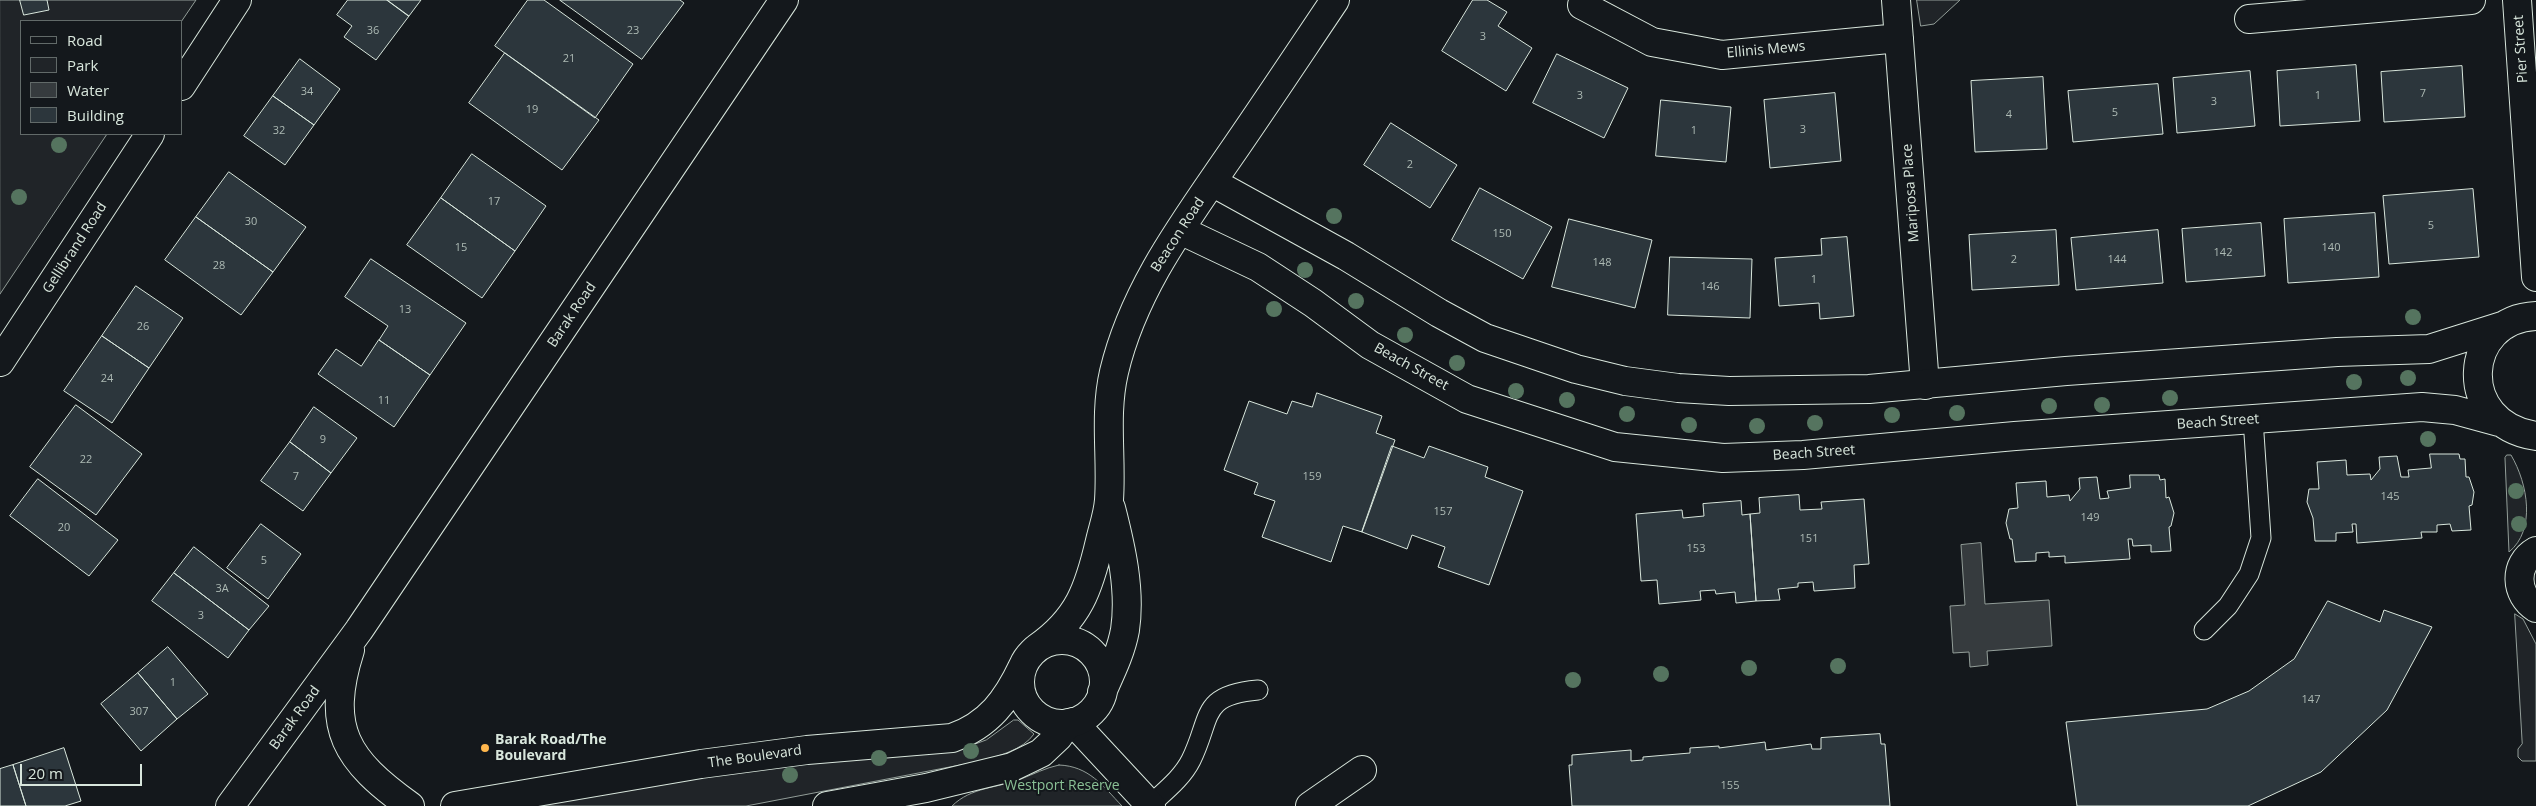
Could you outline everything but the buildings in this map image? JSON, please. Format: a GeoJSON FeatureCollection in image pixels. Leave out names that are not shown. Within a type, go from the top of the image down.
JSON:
{"type":"FeatureCollection","features":[{"type":"Feature","properties":{"kind":"street"},"geometry":{"type":"LineString","coordinates":[[182,84],[237,0]]}},
{"type":"Feature","properties":{"kind":"street","name":"Barak Road"},"geometry":{"type":"LineString","coordinates":[[230,806],[359,630],[784,0]]}},
{"type":"Feature","properties":{"kind":"street","name":"Beacon Road"},"geometry":{"type":"LineString","coordinates":[[1102,692],[1119,652],[1126,620],[1124,576],[1109,502],[1108,409],[1114,372],[1135,307],[1180,230],[1335,0]]}},
{"type":"Feature","properties":{"kind":"street","name":"Mariposa Place"},"geometry":{"type":"LineString","coordinates":[[1896,0],[1925,385]]}},
{"type":"Feature","properties":{"kind":"street"},"geometry":{"type":"LineString","coordinates":[[2249,19],[2471,0]]}},
{"type":"Feature","properties":{"kind":"street","name":"Pier Street"},"geometry":{"type":"LineString","coordinates":[[2517,0],[2536,277]]}},
{"type":"Feature","properties":{"kind":"street","name":"Ellinis Mews"},"geometry":{"type":"LineString","coordinates":[[1582,5],[1652,42],[1722,55],[1899,38]]}},
{"type":"Feature","properties":{"kind":"street","name":"Gellibrand Road"},"geometry":{"type":"LineString","coordinates":[[0,362],[149,135]]}},
{"type":"Feature","properties":{"kind":"street"},"geometry":{"type":"LineString","coordinates":[[1212,182],[1346,256],[1439,313],[1485,338],[1576,369],[1625,381],[1729,391],[1869,389],[2076,370],[2337,352],[2429,349],[2505,326],[2527,316],[2536,316]]}},
{"type":"Feature","properties":{"kind":"street","name":"Beach Street"},"geometry":{"type":"LineString","coordinates":[[1180,230],[1258,267],[1313,302],[1370,345],[1467,398],[1615,447],[1723,458],[1803,455],[2015,436],[2422,407],[2455,410],[2499,422],[2516,432],[2536,436]]}},
{"type":"Feature","properties":{"kind":"street"},"geometry":{"type":"LineString","coordinates":[[2499,422],[2491,414],[2481,395],[2478,373],[2488,341],[2505,326]]}},
{"type":"Feature","properties":{"kind":"street","name":"Beacon Road"},"geometry":{"type":"LineString","coordinates":[[1030,657],[1059,632],[1078,608],[1088,585],[1109,502]]}},
{"type":"Feature","properties":{"kind":"street"},"geometry":{"type":"LineString","coordinates":[[2536,550],[2524,561],[2520,571],[2519,583],[2528,603],[2536,608]]}},
{"type":"Feature","properties":{"kind":"street","name":"Barak Road"},"geometry":{"type":"LineString","coordinates":[[359,630],[350,649],[343,676],[341,715],[344,735],[354,756],[369,774],[410,806]]}},
{"type":"Feature","properties":{"kind":"street"},"geometry":{"type":"LineString","coordinates":[[827,806],[926,788],[1012,768],[1040,753],[1070,723],[1092,710],[1102,692],[1104,680],[1097,659],[1080,644],[1058,640],[1030,657],[1020,687],[1028,707],[1046,720],[1070,723],[1150,806]]}},
{"type":"Feature","properties":{"kind":"street","name":"The Boulevard"},"geometry":{"type":"LineString","coordinates":[[454,806],[738,759],[807,750],[952,738],[969,732],[992,715],[1006,699],[1030,657]]}},
{"type":"Feature","properties":{"kind":"street"},"geometry":{"type":"LineString","coordinates":[[1310,806],[1362,770]]}},
{"type":"Feature","properties":{"kind":"lane"},"geometry":{"type":"LineString","coordinates":[[2204,630],[2228,606],[2250,574],[2261,538],[2253,419]]}},
{"type":"Feature","properties":{"kind":"lane"},"geometry":{"type":"LineString","coordinates":[[1150,806],[1184,771],[1195,750],[1206,717],[1216,703],[1232,694],[1258,690]]}},
{"type":"Feature","properties":{"kind":"green space"},"geometry":{"type":"Polygon","coordinates":[[[0,0],[196,0],[182,21],[20,20],[20,135],[106,135],[0,294],[0,0]]]}},
{"type":"Feature","properties":{"kind":"green space"},"geometry":{"type":"Polygon","coordinates":[[[1917,0],[1960,0],[1934,24],[1921,26],[1917,0]]]}},
{"type":"Feature","properties":{"kind":"green space"},"geometry":{"type":"Polygon","coordinates":[[[2507,455],[2511,455],[2522,479],[2527,506],[2523,532],[2518,543],[2509,552],[2505,458],[2507,455]]]}},
{"type":"Feature","properties":{"kind":"green space"},"geometry":{"type":"Polygon","coordinates":[[[2515,614],[2523,619],[2536,644],[2536,761],[2522,761],[2518,757],[2518,749],[2522,744],[2515,614]]]}},
{"type":"Feature","properties":{"kind":"green space"},"geometry":{"type":"Polygon","coordinates":[[[1014,720],[1018,720],[1034,734],[1017,748],[995,757],[746,806],[521,806],[775,761],[959,750],[986,740],[1014,720]]]}},
{"type":"Feature","properties":{"kind":"green space","name":"Westport Reserve"},"geometry":{"type":"Polygon","coordinates":[[[1059,765],[1079,769],[1095,778],[1122,806],[952,806],[976,791],[1012,782],[1059,765]]]}},
{"type":"Feature","properties":{"kind":"water"},"geometry":{"type":"Polygon","coordinates":[[[1981,543],[1985,604],[2049,600],[2052,646],[1987,651],[1988,665],[1970,667],[1969,652],[1953,653],[1950,606],[1965,605],[1961,545],[1981,543]]]}},
{"type":"Feature","properties":{"kind":"place","name":"Barak Road/The Boulevard"},"geometry":{"type":"Point","coordinates":[485,748]}}]}
